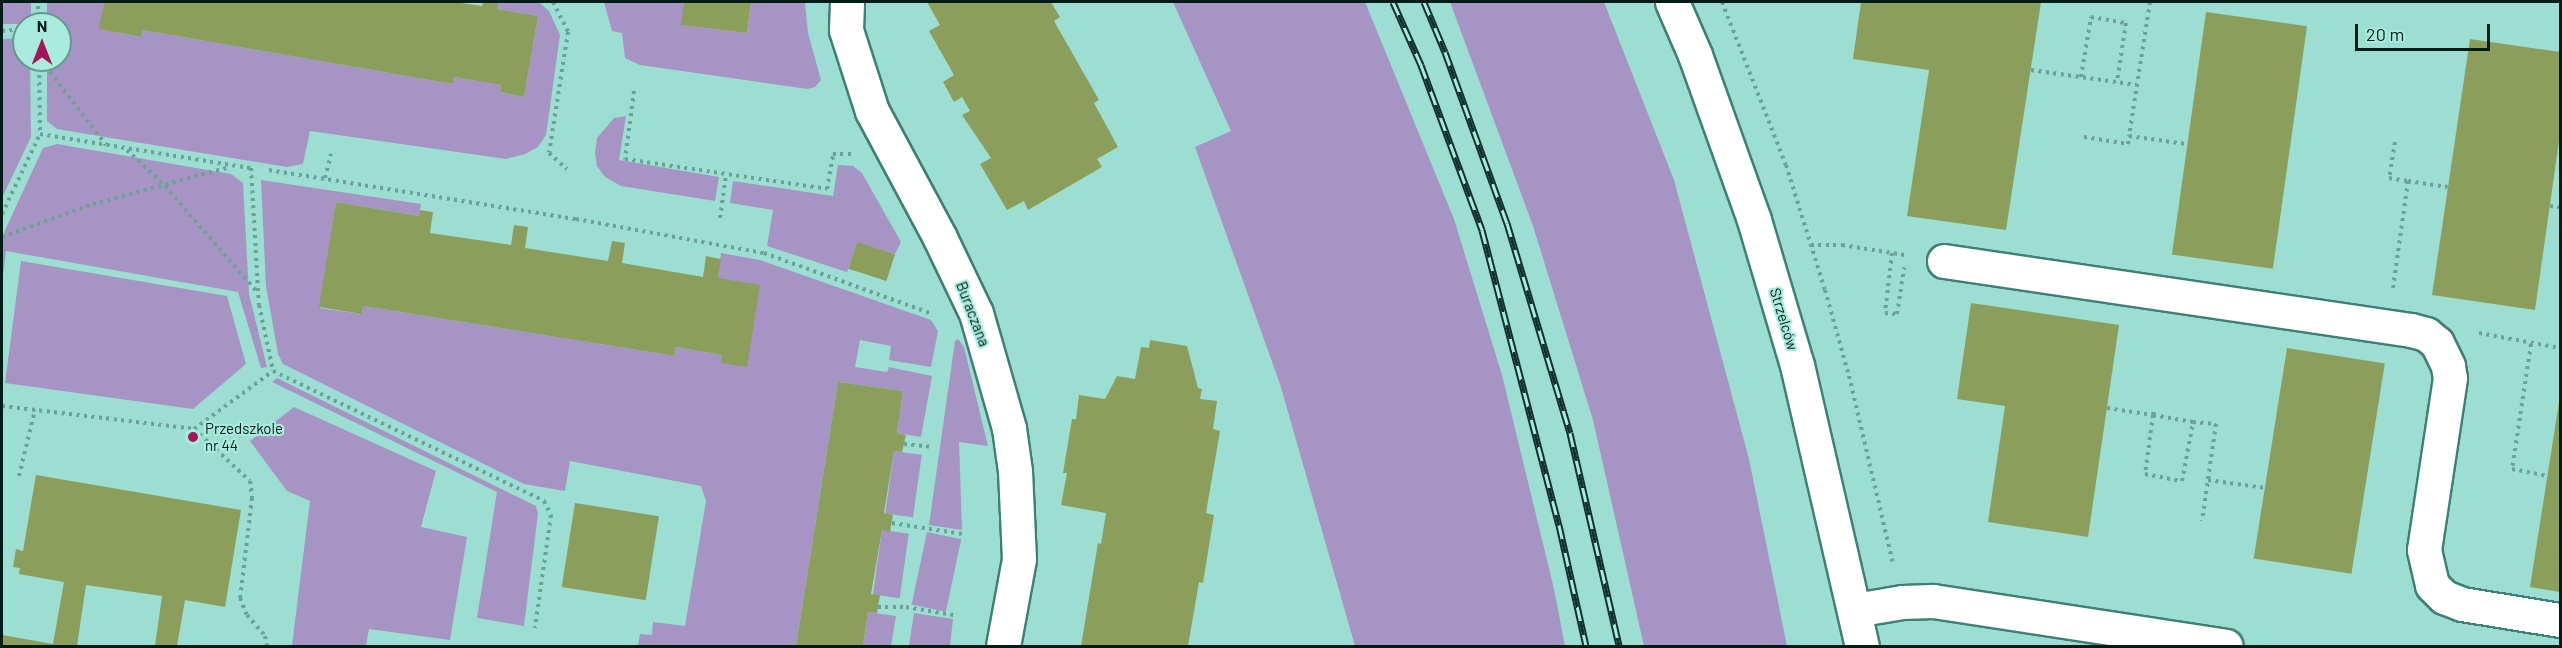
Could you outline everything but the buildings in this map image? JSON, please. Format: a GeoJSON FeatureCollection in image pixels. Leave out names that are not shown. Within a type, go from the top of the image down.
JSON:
{"type":"FeatureCollection","features":[{"type":"Feature","properties":{"kind":"street","name":"Buraczana"},"geometry":{"type":"LineString","coordinates":[[847,2],[846,30],[872,111],[940,238],[976,314],[1009,428],[1015,471],[1019,559],[1003,646]]}},
{"type":"Feature","properties":{"kind":"street","name":"Strzelców"},"geometry":{"type":"LineString","coordinates":[[1672,2],[1695,55],[1754,220],[1797,365],[1862,646]]}},
{"type":"Feature","properties":{"kind":"street"},"geometry":{"type":"LineString","coordinates":[[1942,261],[2426,334],[2437,343],[2450,378],[2424,550],[2432,585],[2444,597],[2462,604],[2560,620]]}},
{"type":"Feature","properties":{"kind":"street"},"geometry":{"type":"LineString","coordinates":[[1855,610],[1902,602],[1933,601],[2226,646]]}},
{"type":"Feature","properties":{"kind":"path"},"geometry":{"type":"LineString","coordinates":[[553,2],[568,32],[549,153],[567,169]]}},
{"type":"Feature","properties":{"kind":"path"},"geometry":{"type":"LineString","coordinates":[[2084,137],[2128,144],[2150,2]]}},
{"type":"Feature","properties":{"kind":"path"},"geometry":{"type":"LineString","coordinates":[[2081,77],[2091,17],[2126,23],[2117,82]]}},
{"type":"Feature","properties":{"kind":"path"},"geometry":{"type":"LineString","coordinates":[[2031,70],[2137,85]]}},
{"type":"Feature","properties":{"kind":"path"},"geometry":{"type":"LineString","coordinates":[[2,214],[40,134],[40,72]]}},
{"type":"Feature","properties":{"kind":"path"},"geometry":{"type":"LineString","coordinates":[[49,72],[107,145]]}},
{"type":"Feature","properties":{"kind":"path"},"geometry":{"type":"LineString","coordinates":[[634,91],[625,159],[827,189],[833,154],[862,154]]}},
{"type":"Feature","properties":{"kind":"path"},"geometry":{"type":"LineString","coordinates":[[40,134],[250,168],[258,293],[273,371]]}},
{"type":"Feature","properties":{"kind":"path"},"geometry":{"type":"LineString","coordinates":[[2129,135],[2186,144]]}},
{"type":"Feature","properties":{"kind":"path"},"geometry":{"type":"LineString","coordinates":[[2395,142],[2389,178],[2448,187]]}},
{"type":"Feature","properties":{"kind":"path"},"geometry":{"type":"LineString","coordinates":[[126,149],[165,186],[258,293]]}},
{"type":"Feature","properties":{"kind":"path"},"geometry":{"type":"LineString","coordinates":[[325,178],[331,154]]}},
{"type":"Feature","properties":{"kind":"path"},"geometry":{"type":"LineString","coordinates":[[2,237],[93,204],[234,166]]}},
{"type":"Feature","properties":{"kind":"path"},"geometry":{"type":"LineString","coordinates":[[269,170],[576,219],[764,253],[934,314]]}},
{"type":"Feature","properties":{"kind":"path"},"geometry":{"type":"LineString","coordinates":[[720,218],[726,174]]}},
{"type":"Feature","properties":{"kind":"path"},"geometry":{"type":"LineString","coordinates":[[2392,293],[2409,181]]}},
{"type":"Feature","properties":{"kind":"path"},"geometry":{"type":"LineString","coordinates":[[2550,206],[2560,207]]}},
{"type":"Feature","properties":{"kind":"path"},"geometry":{"type":"LineString","coordinates":[[1810,245],[1842,245],[1892,253],[1942,261],[1937,273],[1904,268],[1897,314],[1885,313],[1892,253]]}},
{"type":"Feature","properties":{"kind":"path"},"geometry":{"type":"LineString","coordinates":[[2480,334],[2560,348]]}},
{"type":"Feature","properties":{"kind":"path"},"geometry":{"type":"LineString","coordinates":[[2531,344],[2512,469],[2548,476]]}},
{"type":"Feature","properties":{"kind":"path"},"geometry":{"type":"LineString","coordinates":[[194,429],[273,371]]}},
{"type":"Feature","properties":{"kind":"path"},"geometry":{"type":"LineString","coordinates":[[273,371],[544,501],[550,515],[535,628]]}},
{"type":"Feature","properties":{"kind":"path"},"geometry":{"type":"LineString","coordinates":[[2,406],[194,429],[250,481],[252,498],[240,598],[248,615],[265,636],[267,646]]}},
{"type":"Feature","properties":{"kind":"path"},"geometry":{"type":"LineString","coordinates":[[2107,408],[2154,413],[2193,422],[2216,424],[2202,521]]}},
{"type":"Feature","properties":{"kind":"path"},"geometry":{"type":"LineString","coordinates":[[19,476],[35,410]]}},
{"type":"Feature","properties":{"kind":"path"},"geometry":{"type":"LineString","coordinates":[[2154,413],[2145,474],[2182,481],[2193,422]]}},
{"type":"Feature","properties":{"kind":"path"},"geometry":{"type":"LineString","coordinates":[[904,444],[931,447]]}},
{"type":"Feature","properties":{"kind":"path"},"geometry":{"type":"LineString","coordinates":[[2208,480],[2266,488]]}},
{"type":"Feature","properties":{"kind":"path"},"geometry":{"type":"LineString","coordinates":[[892,523],[962,534]]}},
{"type":"Feature","properties":{"kind":"path"},"geometry":{"type":"LineString","coordinates":[[878,607],[906,607],[953,615]]}},
{"type":"Feature","properties":{"kind":"shaded area"},"geometry":{"type":"Polygon","coordinates":[[[2,2],[31,2],[31,12],[12,12],[12,24],[2,24],[2,2]]]}},
{"type":"Feature","properties":{"kind":"shaded area"},"geometry":{"type":"Polygon","coordinates":[[[47,2],[104,2],[100,29],[140,37],[142,30],[453,84],[454,77],[501,85],[500,92],[524,97],[538,16],[497,9],[499,2],[539,2],[549,11],[560,35],[546,135],[538,147],[525,154],[506,159],[310,131],[303,164],[287,167],[57,129],[47,121],[47,72],[72,72],[72,12],[47,12],[47,2]]]}},
{"type":"Feature","properties":{"kind":"shaded area"},"geometry":{"type":"Polygon","coordinates":[[[604,2],[684,2],[682,25],[747,33],[751,2],[805,2],[808,33],[821,80],[815,87],[807,89],[640,65],[625,58],[622,33],[612,31],[604,2]]]}},
{"type":"Feature","properties":{"kind":"shaded area"},"geometry":{"type":"Polygon","coordinates":[[[1173,2],[1365,2],[1454,219],[1502,375],[1554,589],[1565,646],[1355,646],[1280,384],[1195,147],[1231,131],[1173,2]]]}},
{"type":"Feature","properties":{"kind":"shaded area"},"geometry":{"type":"Polygon","coordinates":[[[1450,2],[1604,2],[1674,180],[1749,459],[1787,646],[1644,646],[1593,420],[1533,226],[1450,2]]]}},
{"type":"Feature","properties":{"kind":"shaded area"},"geometry":{"type":"Polygon","coordinates":[[[2,39],[12,39],[12,72],[30,72],[31,137],[2,198],[2,39]]]}},
{"type":"Feature","properties":{"kind":"shaded area"},"geometry":{"type":"Polygon","coordinates":[[[626,116],[619,160],[719,177],[715,201],[621,186],[605,177],[597,166],[595,153],[597,138],[614,118],[626,116]]]}},
{"type":"Feature","properties":{"kind":"shaded area"},"geometry":{"type":"Polygon","coordinates":[[[57,144],[231,174],[243,183],[249,294],[267,367],[261,368],[238,292],[6,251],[2,283],[2,239],[6,228],[43,148],[57,144]]]}},
{"type":"Feature","properties":{"kind":"shaded area"},"geometry":{"type":"Polygon","coordinates":[[[838,165],[853,166],[862,173],[901,242],[895,254],[857,243],[847,272],[767,246],[773,210],[730,203],[733,181],[833,196],[838,165]]]}},
{"type":"Feature","properties":{"kind":"shaded area"},"geometry":{"type":"Polygon","coordinates":[[[261,180],[421,204],[419,216],[336,202],[320,308],[362,314],[363,306],[675,356],[676,347],[722,355],[746,366],[718,278],[721,253],[760,260],[931,320],[938,331],[931,367],[889,360],[891,346],[860,340],[855,367],[887,372],[889,367],[932,376],[921,437],[897,433],[903,391],[838,382],[796,646],[638,646],[640,634],[652,635],[653,622],[685,626],[706,501],[701,486],[570,461],[565,491],[524,484],[283,364],[278,354],[266,286],[261,180]]]}},
{"type":"Feature","properties":{"kind":"shaded area"},"geometry":{"type":"Polygon","coordinates":[[[21,261],[227,296],[246,364],[193,409],[5,383],[21,261]]]}},
{"type":"Feature","properties":{"kind":"shaded area"},"geometry":{"type":"Polygon","coordinates":[[[958,339],[964,347],[988,446],[959,442],[962,530],[929,525],[955,341],[958,339]]]}},
{"type":"Feature","properties":{"kind":"shaded area"},"geometry":{"type":"Polygon","coordinates":[[[277,378],[536,506],[538,514],[524,626],[477,618],[497,492],[272,382],[277,378]]]}},
{"type":"Feature","properties":{"kind":"shaded area"},"geometry":{"type":"Polygon","coordinates":[[[294,407],[436,471],[421,527],[467,537],[450,640],[369,629],[366,646],[292,646],[310,501],[287,491],[250,441],[294,407]]]}},
{"type":"Feature","properties":{"kind":"shaded area"},"geometry":{"type":"Polygon","coordinates":[[[894,451],[922,455],[913,517],[885,513],[894,451]]]}},
{"type":"Feature","properties":{"kind":"shaded area"},"geometry":{"type":"Polygon","coordinates":[[[882,530],[909,534],[900,598],[873,594],[882,530]]]}},
{"type":"Feature","properties":{"kind":"shaded area"},"geometry":{"type":"Polygon","coordinates":[[[927,532],[961,539],[946,612],[912,604],[927,532]]]}},
{"type":"Feature","properties":{"kind":"shaded area"},"geometry":{"type":"Polygon","coordinates":[[[868,612],[896,616],[891,646],[863,646],[868,612]]]}},
{"type":"Feature","properties":{"kind":"shaded area"},"geometry":{"type":"Polygon","coordinates":[[[914,613],[953,619],[950,646],[909,646],[914,613]]]}},
{"type":"Feature","properties":{"kind":"railway"},"geometry":{"type":"LineString","coordinates":[[1393,2],[1421,65],[1482,230],[1559,525],[1586,646]]}},
{"type":"Feature","properties":{"kind":"railway"},"geometry":{"type":"LineString","coordinates":[[1424,2],[1445,52],[1507,223],[1570,433],[1619,646]]}},
{"type":"Feature","properties":{"kind":"place","name":"Przedszkole nr 44"},"geometry":{"type":"Point","coordinates":[193,437]}}]}
